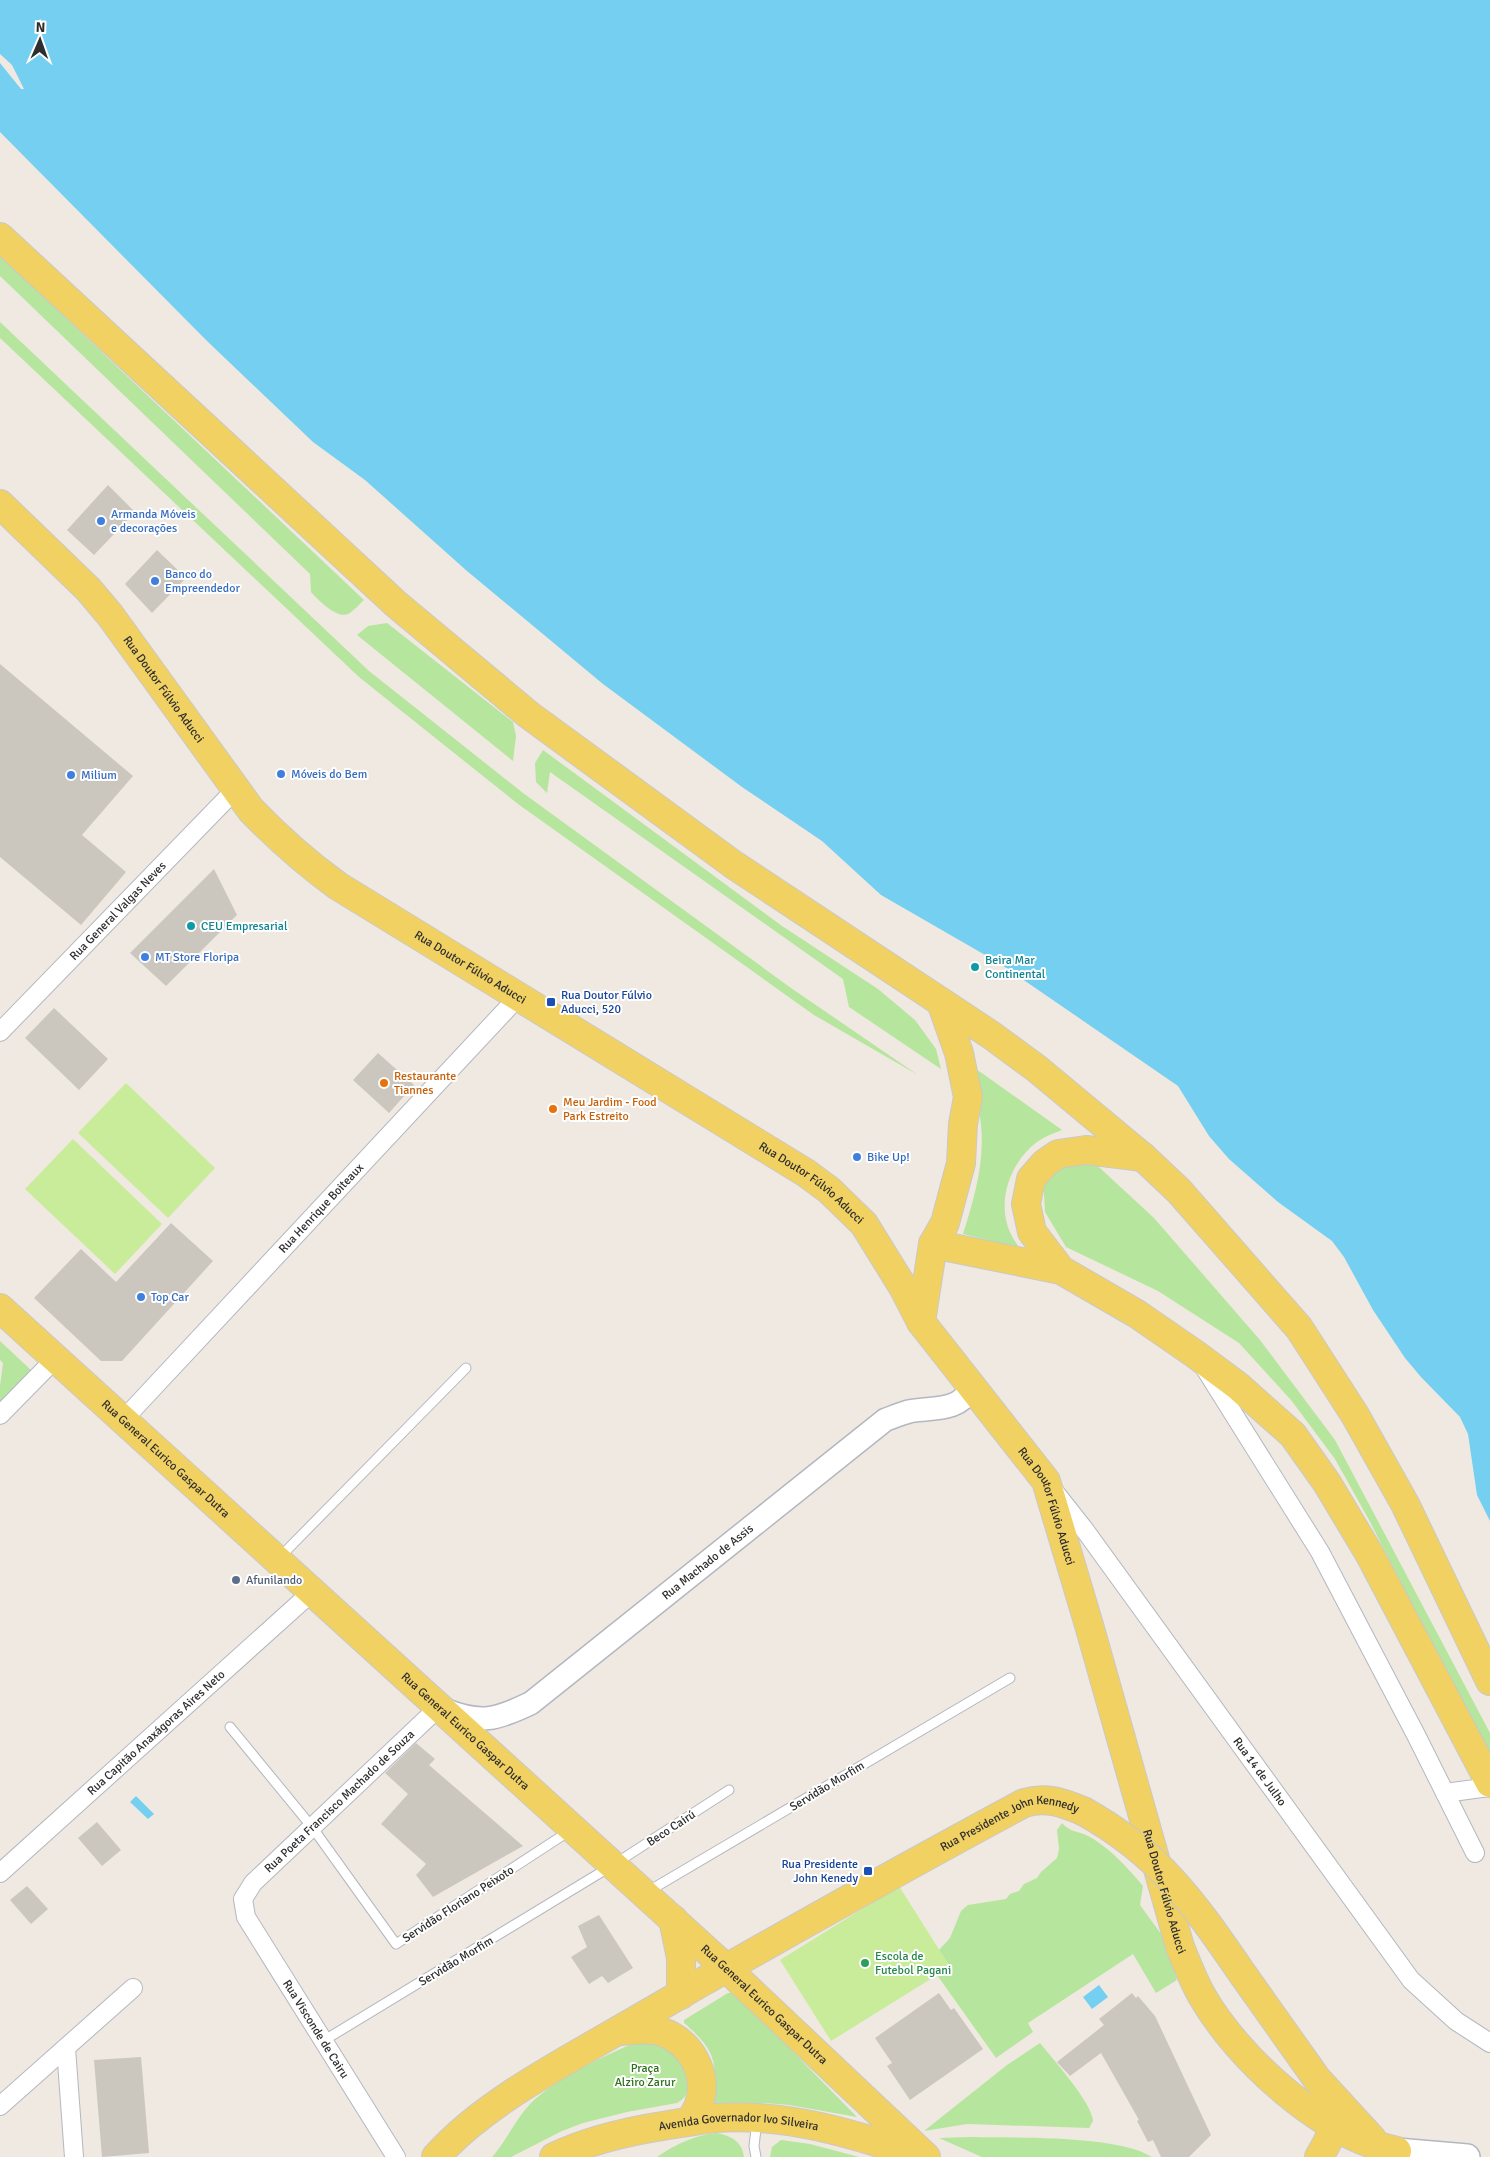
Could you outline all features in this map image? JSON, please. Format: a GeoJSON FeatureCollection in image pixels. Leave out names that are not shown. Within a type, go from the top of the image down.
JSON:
{"type":"FeatureCollection","features":[{"type":"Feature","properties":{"kind":"main road"},"geometry":{"type":"LineString","coordinates":[[0,237],[396,604],[530,714],[734,865],[991,1035],[1036,1068],[1142,1157],[1179,1191],[1299,1328],[1355,1416],[1405,1504],[1490,1681]]}},
{"type":"Feature","properties":{"kind":"main road","name":"Rua Doutor Fúlvio Aducci"},"geometry":{"type":"LineString","coordinates":[[0,504],[88,589],[110,615],[251,810],[304,861],[338,886],[806,1173],[829,1190],[864,1224],[903,1287],[921,1322],[1046,1481],[1089,1625],[1180,1947],[1202,1996],[1222,2027],[1269,2076],[1305,2107],[1333,2126],[1388,2150]]}},
{"type":"Feature","properties":{"kind":"main road"},"geometry":{"type":"LineString","coordinates":[[921,1322],[933,1244],[944,1223],[961,1163],[963,1124],[968,1097],[959,1053],[941,1002]]}},
{"type":"Feature","properties":{"kind":"main road"},"geometry":{"type":"LineString","coordinates":[[1061,1270],[1032,1232],[1026,1204],[1031,1179],[1045,1163],[1058,1154],[1086,1150],[1142,1157]]}},
{"type":"Feature","properties":{"kind":"main road"},"geometry":{"type":"LineString","coordinates":[[933,1244],[1061,1270],[1137,1314],[1195,1354],[1238,1386],[1293,1435],[1327,1483],[1370,1555],[1490,1783]]}},
{"type":"Feature","properties":{"kind":"main road","name":"Rua General Eurico Gaspar Dutra"},"geometry":{"type":"LineString","coordinates":[[0,1308],[673,1919],[721,1971],[918,2155]]}},
{"type":"Feature","properties":{"kind":"main road","name":"Rua Presidente John Kennedy"},"geometry":{"type":"LineString","coordinates":[[721,1971],[903,1868],[1024,1803],[1049,1799],[1083,1811],[1134,1842],[1161,1866],[1207,1922],[1317,2079],[1330,2106],[1333,2126]]}},
{"type":"Feature","properties":{"kind":"main road"},"geometry":{"type":"LineString","coordinates":[[673,1919],[681,1958],[681,1995]]}},
{"type":"Feature","properties":{"kind":"main road"},"geometry":{"type":"LineString","coordinates":[[436,2157],[474,2123],[519,2090],[721,1971]]}},
{"type":"Feature","properties":{"kind":"main road"},"geometry":{"type":"LineString","coordinates":[[619,2031],[658,2031],[676,2039],[690,2051],[699,2068],[702,2086],[699,2105],[690,2121]]}},
{"type":"Feature","properties":{"kind":"main road","name":"Rua Presidente John Kennedy"},"geometry":{"type":"LineString","coordinates":[[1317,2079],[1388,2150]]}},
{"type":"Feature","properties":{"kind":"main road"},"geometry":{"type":"LineString","coordinates":[[1303,2157],[1310,2141],[1311,2125],[1305,2107]]}},
{"type":"Feature","properties":{"kind":"main road","name":"Avenida Governador Ivo Silveira"},"geometry":{"type":"LineString","coordinates":[[554,2157],[572,2148],[619,2134],[690,2121],[718,2118],[757,2119],[808,2124],[860,2136],[918,2155]]}},
{"type":"Feature","properties":{"kind":"main road"},"geometry":{"type":"LineString","coordinates":[[1319,2157],[1329,2142],[1333,2126]]}},
{"type":"Feature","properties":{"kind":"main road"},"geometry":{"type":"LineString","coordinates":[[1341,2157],[1388,2150],[1466,2157]]}},
{"type":"Feature","properties":{"kind":"street","name":"Rua General Valgas Neves"},"geometry":{"type":"LineString","coordinates":[[0,1032],[236,789]]}},
{"type":"Feature","properties":{"kind":"street","name":"Rua Henrique Boiteaux"},"geometry":{"type":"LineString","coordinates":[[123,1420],[519,996]]}},
{"type":"Feature","properties":{"kind":"street"},"geometry":{"type":"LineString","coordinates":[[1195,1354],[1320,1552],[1475,1853]]}},
{"type":"Feature","properties":{"kind":"street"},"geometry":{"type":"LineString","coordinates":[[0,1415],[55,1359]]}},
{"type":"Feature","properties":{"kind":"street","name":"Rua Machado de Assis"},"geometry":{"type":"LineString","coordinates":[[439,1707],[465,1718],[478,1719],[508,1714],[531,1703],[885,1420],[909,1412],[953,1406],[961,1402],[972,1388]]}},
{"type":"Feature","properties":{"kind":"street","name":"Rua 14 de Julho"},"geometry":{"type":"LineString","coordinates":[[1046,1481],[1084,1529],[1411,1980],[1456,2021],[1490,2043]]}},
{"type":"Feature","properties":{"kind":"street","name":"Rua Capitão Anaxágoras Aires Neto"},"geometry":{"type":"LineString","coordinates":[[0,1873],[312,1592]]}},
{"type":"Feature","properties":{"kind":"street","name":"Rua Poeta Francisco Machado de Souza"},"geometry":{"type":"LineString","coordinates":[[243,1899],[253,1883],[439,1707]]}},
{"type":"Feature","properties":{"kind":"street"},"geometry":{"type":"LineString","coordinates":[[1445,1793],[1490,1787]]}},
{"type":"Feature","properties":{"kind":"street","name":"Rua Visconde de Cairu"},"geometry":{"type":"LineString","coordinates":[[243,1899],[246,1917],[396,2157]]}},
{"type":"Feature","properties":{"kind":"street"},"geometry":{"type":"LineString","coordinates":[[0,2106],[133,1988]]}},
{"type":"Feature","properties":{"kind":"street"},"geometry":{"type":"LineString","coordinates":[[66,2048],[74,2157]]}},
{"type":"Feature","properties":{"kind":"lane"},"geometry":{"type":"LineString","coordinates":[[277,1560],[466,1368]]}},
{"type":"Feature","properties":{"kind":"lane","name":"Servidão Morfim"},"geometry":{"type":"LineString","coordinates":[[645,1894],[1010,1678]]}},
{"type":"Feature","properties":{"kind":"lane","name":"Servidão Floriano Peixoto"},"geometry":{"type":"LineString","coordinates":[[230,1727],[312,1827],[396,1944],[573,1829]]}},
{"type":"Feature","properties":{"kind":"lane","name":"Beco Cairú"},"geometry":{"type":"LineString","coordinates":[[614,1865],[729,1790]]}},
{"type":"Feature","properties":{"kind":"lane","name":"Servidão Morfim"},"geometry":{"type":"LineString","coordinates":[[324,2042],[614,1865]]}},
{"type":"Feature","properties":{"kind":"lane"},"geometry":{"type":"LineString","coordinates":[[756,2157],[754,2146],[757,2119]]}},
{"type":"Feature","properties":{"kind":"green space"},"geometry":{"type":"Polygon","coordinates":[[[0,256],[364,600],[350,613],[344,615],[333,611],[318,600],[311,592],[310,574],[0,276],[0,256]]]}},
{"type":"Feature","properties":{"kind":"green space"},"geometry":{"type":"Polygon","coordinates":[[[0,322],[369,671],[523,793],[791,988],[918,1075],[814,1015],[518,804],[359,677],[0,338],[0,322]]]}},
{"type":"Feature","properties":{"kind":"green space"},"geometry":{"type":"Polygon","coordinates":[[[387,623],[513,722],[516,736],[513,761],[357,635],[368,626],[387,623]]]}},
{"type":"Feature","properties":{"kind":"green space"},"geometry":{"type":"Polygon","coordinates":[[[543,750],[782,926],[878,989],[915,1020],[936,1049],[941,1069],[849,1007],[843,979],[550,772],[547,793],[536,782],[535,763],[543,750]]]}},
{"type":"Feature","properties":{"kind":"green space"},"geometry":{"type":"Polygon","coordinates":[[[969,1064],[1062,1130],[1040,1140],[1026,1152],[1010,1178],[1006,1192],[1006,1221],[1011,1235],[1020,1248],[963,1234],[975,1194],[980,1167],[982,1139],[980,1117],[969,1064]]]}},
{"type":"Feature","properties":{"kind":"green space"},"geometry":{"type":"Polygon","coordinates":[[[126,1083],[215,1168],[168,1218],[78,1133],[126,1083]]]}},
{"type":"Feature","properties":{"kind":"green space"},"geometry":{"type":"Polygon","coordinates":[[[73,1139],[162,1224],[115,1274],[25,1189],[73,1139]]]}},
{"type":"Feature","properties":{"kind":"green space"},"geometry":{"type":"Polygon","coordinates":[[[1087,1156],[1154,1218],[1260,1340],[1335,1440],[1490,1733],[1490,1757],[1369,1520],[1335,1459],[1291,1400],[1239,1343],[1158,1291],[1066,1247],[1045,1212],[1043,1177],[1058,1161],[1087,1156]]]}},
{"type":"Feature","properties":{"kind":"green space"},"geometry":{"type":"Polygon","coordinates":[[[0,1341],[32,1371],[0,1405],[3,1363],[0,1360],[0,1341]]]}},
{"type":"Feature","properties":{"kind":"green space"},"geometry":{"type":"Polygon","coordinates":[[[1062,1823],[1071,1830],[1086,1835],[1102,1845],[1143,1886],[1140,1905],[1164,1938],[1177,1980],[1156,1993],[1133,1954],[1028,2023],[1033,2032],[996,2058],[937,1975],[950,1967],[939,1950],[950,1938],[961,1911],[968,1905],[1006,1899],[1010,1894],[1019,1891],[1024,1884],[1037,1878],[1057,1858],[1059,1849],[1057,1830],[1062,1823]]]}},
{"type":"Feature","properties":{"kind":"green space","name":"Escola de Futebol Pagani"},"geometry":{"type":"Polygon","coordinates":[[[899,1886],[950,1967],[831,2041],[780,1960],[899,1886]]]}},
{"type":"Feature","properties":{"kind":"green space","name":"Praça Alziro Zarur"},"geometry":{"type":"Polygon","coordinates":[[[728,1993],[733,1993],[754,2012],[857,2117],[789,2105],[765,2103],[707,2108],[714,2082],[713,2061],[704,2043],[684,2023],[684,2020],[728,1993]]]}},
{"type":"Feature","properties":{"kind":"green space","name":"Praça Alziro Zarur"},"geometry":{"type":"Polygon","coordinates":[[[637,2042],[658,2043],[691,2067],[689,2088],[682,2100],[677,2103],[627,2112],[583,2123],[562,2131],[511,2157],[492,2157],[525,2110],[540,2095],[581,2068],[637,2042]]]}},
{"type":"Feature","properties":{"kind":"green space"},"geometry":{"type":"Polygon","coordinates":[[[1040,2043],[1071,2081],[1086,2104],[1093,2121],[1089,2128],[967,2124],[924,2131],[1007,2065],[1040,2043]]]}},
{"type":"Feature","properties":{"kind":"green space"},"geometry":{"type":"Polygon","coordinates":[[[717,2133],[735,2140],[741,2147],[744,2157],[657,2157],[686,2141],[717,2133]]]}},
{"type":"Feature","properties":{"kind":"green space"},"geometry":{"type":"Polygon","coordinates":[[[971,2137],[1091,2141],[1136,2150],[1152,2157],[982,2157],[939,2138],[971,2137]]]}},
{"type":"Feature","properties":{"kind":"green space"},"geometry":{"type":"Polygon","coordinates":[[[781,2140],[810,2144],[859,2157],[770,2157],[772,2147],[781,2140]]]}},
{"type":"Feature","properties":{"kind":"water"},"geometry":{"type":"Polygon","coordinates":[[[0,0],[1490,0],[1490,1521],[1477,1495],[1468,1434],[1460,1417],[1405,1358],[1373,1310],[1344,1257],[1332,1241],[1278,1202],[1229,1159],[1209,1136],[1178,1086],[999,963],[881,895],[822,841],[742,787],[603,684],[467,571],[365,480],[313,442],[206,340],[0,132],[0,63],[21,89],[24,89],[12,65],[0,54],[0,0]]]}},
{"type":"Feature","properties":{"kind":"water"},"geometry":{"type":"Polygon","coordinates":[[[136,1796],[154,1814],[148,1819],[130,1802],[136,1796]]]}},
{"type":"Feature","properties":{"kind":"water"},"geometry":{"type":"Polygon","coordinates":[[[1099,1985],[1108,1997],[1092,2009],[1083,1997],[1099,1985]]]}},
{"type":"Feature","properties":{"kind":"building","name":"Armanda Móveis e decorações"},"geometry":{"type":"Polygon","coordinates":[[[108,485],[135,512],[94,555],[67,530],[108,485]]]}},
{"type":"Feature","properties":{"kind":"building","name":"Banco do Empreendedor"},"geometry":{"type":"Polygon","coordinates":[[[157,550],[186,578],[152,613],[125,584],[157,550]]]}},
{"type":"Feature","properties":{"kind":"building"},"geometry":{"type":"Polygon","coordinates":[[[0,664],[133,776],[82,835],[126,872],[81,925],[0,857],[0,664]]]}},
{"type":"Feature","properties":{"kind":"building","name":"CEU Empresarial"},"geometry":{"type":"Polygon","coordinates":[[[214,869],[237,915],[166,986],[130,953],[214,869]]]}},
{"type":"Feature","properties":{"kind":"building"},"geometry":{"type":"Polygon","coordinates":[[[54,1008],[108,1059],[79,1090],[25,1038],[54,1008]]]}},
{"type":"Feature","properties":{"kind":"building","name":"Restaurante Tiannes"},"geometry":{"type":"Polygon","coordinates":[[[378,1053],[414,1085],[389,1113],[353,1080],[378,1053]]]}},
{"type":"Feature","properties":{"kind":"building","name":"Top Car"},"geometry":{"type":"Polygon","coordinates":[[[171,1223],[213,1261],[122,1361],[101,1361],[34,1298],[81,1249],[116,1282],[171,1223]]]}},
{"type":"Feature","properties":{"kind":"building"},"geometry":{"type":"Polygon","coordinates":[[[416,1743],[435,1759],[429,1765],[523,1846],[433,1897],[416,1875],[426,1864],[381,1824],[408,1794],[385,1773],[416,1743]]]}},
{"type":"Feature","properties":{"kind":"building"},"geometry":{"type":"Polygon","coordinates":[[[97,1822],[121,1850],[102,1866],[78,1838],[97,1822]]]}},
{"type":"Feature","properties":{"kind":"building"},"geometry":{"type":"Polygon","coordinates":[[[27,1886],[48,1909],[31,1924],[10,1900],[27,1886]]]}},
{"type":"Feature","properties":{"kind":"building"},"geometry":{"type":"Polygon","coordinates":[[[599,1915],[633,1968],[608,1983],[602,1976],[589,1984],[571,1957],[587,1947],[578,1926],[599,1915]]]}},
{"type":"Feature","properties":{"kind":"building"},"geometry":{"type":"Polygon","coordinates":[[[939,1993],[951,2010],[954,2008],[983,2049],[910,2100],[887,2066],[892,2063],[875,2038],[939,1993]]]}},
{"type":"Feature","properties":{"kind":"building"},"geometry":{"type":"Polygon","coordinates":[[[1132,1993],[1136,1998],[1138,1996],[1155,2016],[1211,2135],[1189,2157],[1161,2157],[1153,2140],[1148,2142],[1137,2121],[1139,2120],[1101,2053],[1070,2076],[1057,2062],[1104,2025],[1099,2019],[1132,1993]]]}},
{"type":"Feature","properties":{"kind":"building"},"geometry":{"type":"Polygon","coordinates":[[[141,2057],[149,2153],[102,2157],[94,2060],[141,2057]]]}},
{"type":"Feature","properties":{"kind":"place","name":"Armanda Móveis e decorações"},"geometry":{"type":"Point","coordinates":[101,521]}},
{"type":"Feature","properties":{"kind":"place","name":"Banco do Empreendedor"},"geometry":{"type":"Point","coordinates":[155,581]}},
{"type":"Feature","properties":{"kind":"place","name":"Móveis do Bem"},"geometry":{"type":"Point","coordinates":[281,774]}},
{"type":"Feature","properties":{"kind":"place","name":"Milium"},"geometry":{"type":"Point","coordinates":[71,775]}},
{"type":"Feature","properties":{"kind":"place","name":"CEU Empresarial"},"geometry":{"type":"Point","coordinates":[191,926]}},
{"type":"Feature","properties":{"kind":"place","name":"MT Store Floripa"},"geometry":{"type":"Point","coordinates":[145,957]}},
{"type":"Feature","properties":{"kind":"place","name":"Beira Mar Continental"},"geometry":{"type":"Point","coordinates":[975,967]}},
{"type":"Feature","properties":{"kind":"place","name":"Rua Doutor Fúlvio Aducci, 520"},"geometry":{"type":"Point","coordinates":[551,1002]}},
{"type":"Feature","properties":{"kind":"place","name":"Restaurante Tiannes"},"geometry":{"type":"Point","coordinates":[384,1083]}},
{"type":"Feature","properties":{"kind":"place","name":"Meu Jardim - Food Park Estreito"},"geometry":{"type":"Point","coordinates":[553,1109]}},
{"type":"Feature","properties":{"kind":"place","name":"Bike Up!"},"geometry":{"type":"Point","coordinates":[857,1157]}},
{"type":"Feature","properties":{"kind":"place","name":"Top Car"},"geometry":{"type":"Point","coordinates":[141,1297]}},
{"type":"Feature","properties":{"kind":"place","name":"Afunilando"},"geometry":{"type":"Point","coordinates":[236,1580]}},
{"type":"Feature","properties":{"kind":"place","name":"Rua Presidente John Kenedy"},"geometry":{"type":"Point","coordinates":[868,1871]}},
{"type":"Feature","properties":{"kind":"place","name":"Escola de Futebol Pagani"},"geometry":{"type":"Point","coordinates":[865,1963]}}]}
